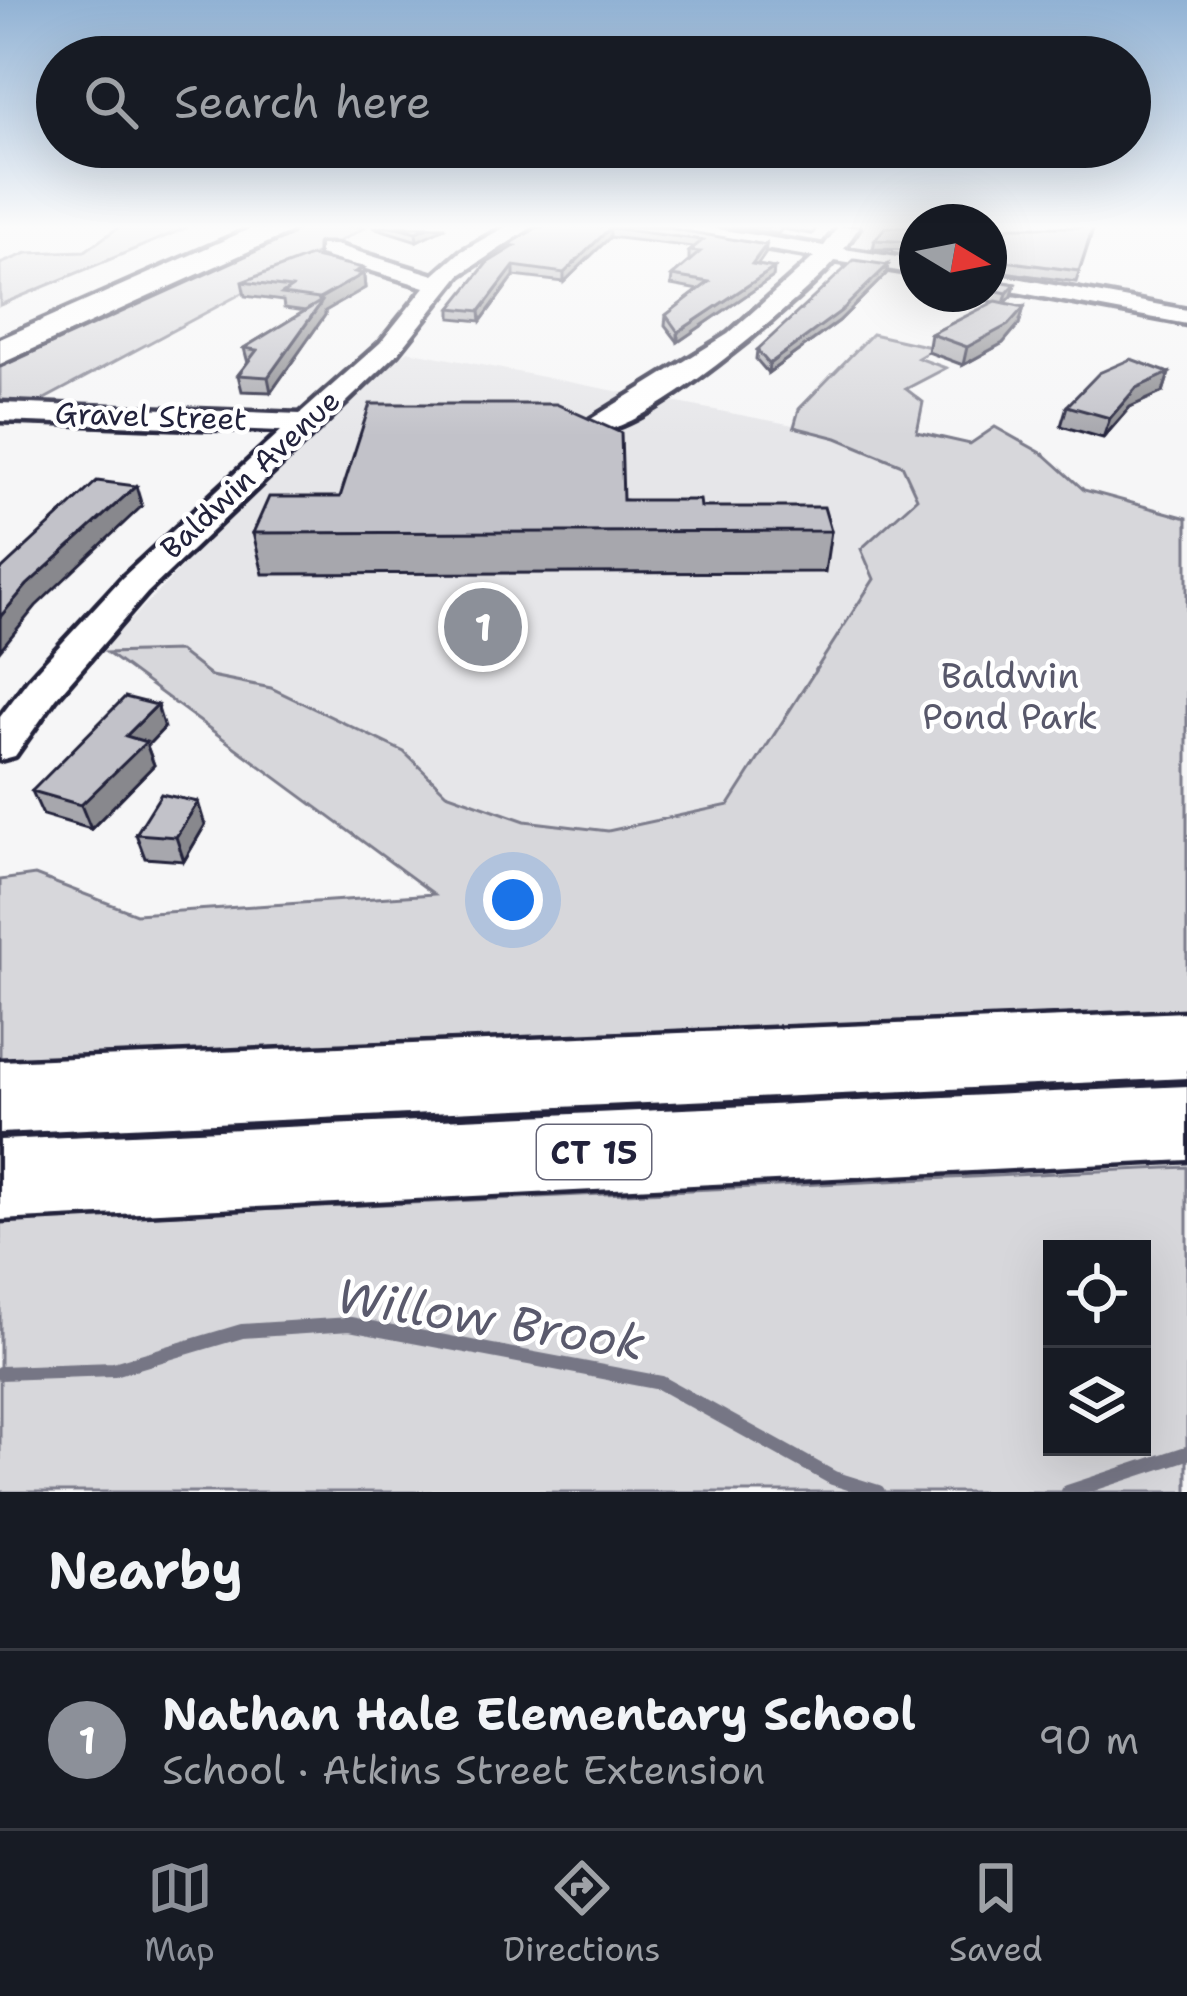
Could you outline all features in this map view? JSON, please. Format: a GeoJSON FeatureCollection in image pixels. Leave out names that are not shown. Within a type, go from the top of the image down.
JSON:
{"type":"FeatureCollection","features":[{"type":"Feature","properties":{"kind":"highway"},"geometry":{"type":"LineString","coordinates":[[0,319],[53,297]]}},
{"type":"Feature","properties":{"kind":"highway"},"geometry":{"type":"LineString","coordinates":[[0,353],[124,297]]}},
{"type":"Feature","properties":{"kind":"highway","name":"CT 15"},"geometry":{"type":"LineString","coordinates":[[0,1097],[1187,1045]]}},
{"type":"Feature","properties":{"kind":"highway","name":"CT 15"},"geometry":{"type":"LineString","coordinates":[[0,1180],[1187,1123]]}},
{"type":"Feature","properties":{"kind":"street","name":"Baldwin Avenue"},"geometry":{"type":"LineString","coordinates":[[0,746],[100,618],[302,423],[392,345],[430,297]]}},
{"type":"Feature","properties":{"kind":"street"},"geometry":{"type":"LineString","coordinates":[[601,425],[764,319],[787,297]]}},
{"type":"Feature","properties":{"kind":"street"},"geometry":{"type":"LineString","coordinates":[[1078,297],[1187,317]]}},
{"type":"Feature","properties":{"kind":"street","name":"Gravel Street"},"geometry":{"type":"LineString","coordinates":[[0,412],[302,423]]}},
{"type":"Feature","properties":{"kind":"shaded area"},"geometry":{"type":"Polygon","coordinates":[[[408,351],[954,456],[678,885],[435,895],[102,650],[283,462],[408,351]]]}},
{"type":"Feature","properties":{"kind":"green space"},"geometry":{"type":"Polygon","coordinates":[[[153,297],[236,297],[37,403],[0,402],[0,367],[153,297]]]}},
{"type":"Feature","properties":{"kind":"green space","name":"Baldwin Pond Park"},"geometry":{"type":"Polygon","coordinates":[[[872,334],[935,348],[918,358],[946,368],[906,389],[923,402],[917,432],[970,444],[995,427],[1045,455],[1084,490],[1187,518],[1187,1016],[0,1065],[0,880],[35,875],[136,914],[434,894],[107,653],[179,651],[211,676],[271,688],[404,752],[446,793],[525,821],[608,831],[729,805],[874,579],[861,549],[917,498],[902,465],[837,438],[794,427],[799,409],[872,334]]]}},
{"type":"Feature","properties":{"kind":"green space"},"geometry":{"type":"Polygon","coordinates":[[[1187,1167],[1187,1492],[0,1492],[0,1222],[1187,1167]]]}},
{"type":"Feature","properties":{"kind":"building"},"geometry":{"type":"Polygon","coordinates":[[[460,297],[491,297],[480,311],[451,308],[460,297]]]}},
{"type":"Feature","properties":{"kind":"building"},"geometry":{"type":"Polygon","coordinates":[[[690,297],[731,297],[678,332],[666,315],[690,297]]]}},
{"type":"Feature","properties":{"kind":"building"},"geometry":{"type":"Polygon","coordinates":[[[815,297],[856,297],[769,364],[757,350],[815,297]]]}},
{"type":"Feature","properties":{"kind":"building"},"geometry":{"type":"Polygon","coordinates":[[[323,300],[268,377],[238,375],[257,350],[244,348],[323,300]]]}},
{"type":"Feature","properties":{"kind":"building"},"geometry":{"type":"Polygon","coordinates":[[[1007,303],[1024,307],[1008,325],[967,347],[931,334],[974,312],[1007,312],[1007,303]]]}},
{"type":"Feature","properties":{"kind":"building"},"geometry":{"type":"Polygon","coordinates":[[[1131,359],[1169,373],[1136,388],[1110,418],[1067,406],[1099,373],[1131,359]]]}},
{"type":"Feature","properties":{"kind":"building"},"geometry":{"type":"Polygon","coordinates":[[[370,404],[556,404],[621,433],[623,500],[700,500],[701,507],[824,507],[831,531],[253,533],[269,497],[340,497],[370,404]]]}},
{"type":"Feature","properties":{"kind":"building"},"geometry":{"type":"Polygon","coordinates":[[[97,481],[136,486],[27,585],[0,617],[0,571],[97,481]]]}},
{"type":"Feature","properties":{"kind":"building"},"geometry":{"type":"Polygon","coordinates":[[[125,697],[157,705],[126,736],[146,742],[81,805],[32,791],[125,697]]]}},
{"type":"Feature","properties":{"kind":"building"},"geometry":{"type":"Polygon","coordinates":[[[161,794],[198,802],[176,837],[136,834],[161,794]]]}},
{"type":"Feature","properties":{"kind":"waterway","name":"Willow Brook"},"geometry":{"type":"LineString","coordinates":[[0,1373],[114,1369],[242,1331],[350,1324],[661,1383],[833,1478],[878,1492]]}},
{"type":"Feature","properties":{"kind":"waterway","name":"Willow Brook"},"geometry":{"type":"LineString","coordinates":[[1068,1492],[1187,1453]]}},
{"type":"Feature","properties":{"kind":"place","name":"Nathan Hale Elementary School"},"geometry":{"type":"Point","coordinates":[483,627]}}]}
